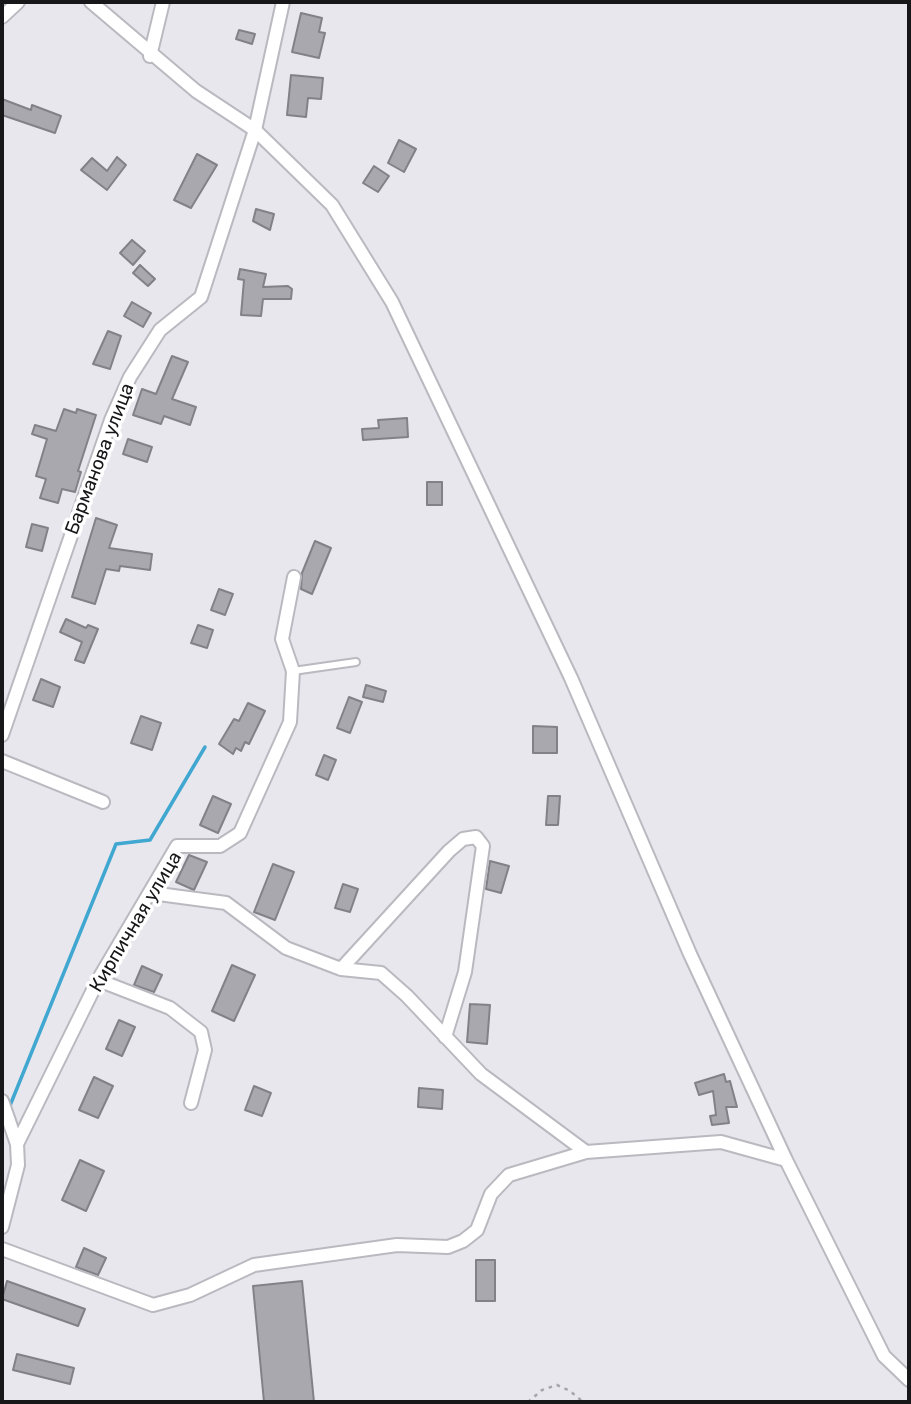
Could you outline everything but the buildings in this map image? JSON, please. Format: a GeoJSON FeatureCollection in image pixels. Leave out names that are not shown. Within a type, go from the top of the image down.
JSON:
{"type":"FeatureCollection","features":[{"type":"Feature","properties":{"kind":"street"},"geometry":{"type":"LineString","coordinates":[[2,17],[18,2]]}},
{"type":"Feature","properties":{"kind":"street"},"geometry":{"type":"LineString","coordinates":[[90,2],[150,56],[196,91],[255,130],[332,205],[392,302],[571,678],[690,954],[786,1160],[884,1356],[909,1380]]}},
{"type":"Feature","properties":{"kind":"street"},"geometry":{"type":"LineString","coordinates":[[150,56],[163,2]]}},
{"type":"Feature","properties":{"kind":"street","name":"Барманова улица"},"geometry":{"type":"LineString","coordinates":[[2,735],[111,420],[130,377],[160,330],[201,297],[255,130],[283,2]]}},
{"type":"Feature","properties":{"kind":"street","name":"Кирпичная улица"},"geometry":{"type":"LineString","coordinates":[[17,1144],[98,980],[177,846],[220,846],[240,833],[290,723],[293,671],[282,639],[294,577]]}},
{"type":"Feature","properties":{"kind":"street"},"geometry":{"type":"LineString","coordinates":[[2,761],[103,802]]}},
{"type":"Feature","properties":{"kind":"street"},"geometry":{"type":"LineString","coordinates":[[341,969],[449,851],[463,839],[476,837],[483,846],[464,972],[445,1037]]}},
{"type":"Feature","properties":{"kind":"street"},"geometry":{"type":"LineString","coordinates":[[151,893],[226,903],[286,948],[341,969],[381,973],[481,1074],[586,1152]]}},
{"type":"Feature","properties":{"kind":"street"},"geometry":{"type":"LineString","coordinates":[[98,980],[170,1008],[201,1032],[205,1050],[191,1103]]}},
{"type":"Feature","properties":{"kind":"street"},"geometry":{"type":"LineString","coordinates":[[2,1227],[18,1165],[17,1144],[3,1104]]}},
{"type":"Feature","properties":{"kind":"street"},"geometry":{"type":"LineString","coordinates":[[2,1249],[153,1304],[190,1295],[254,1265],[397,1245],[448,1247],[463,1241],[477,1230],[491,1194],[509,1175],[586,1152],[721,1142],[786,1160]]}},
{"type":"Feature","properties":{"kind":"lane"},"geometry":{"type":"LineString","coordinates":[[293,671],[356,662]]}},
{"type":"Feature","properties":{"kind":"path"},"geometry":{"type":"LineString","coordinates":[[528,1402],[542,1390],[556,1385],[570,1391],[583,1402]]}},
{"type":"Feature","properties":{"kind":"waterway"},"geometry":{"type":"LineString","coordinates":[[9,1108],[116,844],[150,840],[205,747]]}}]}
